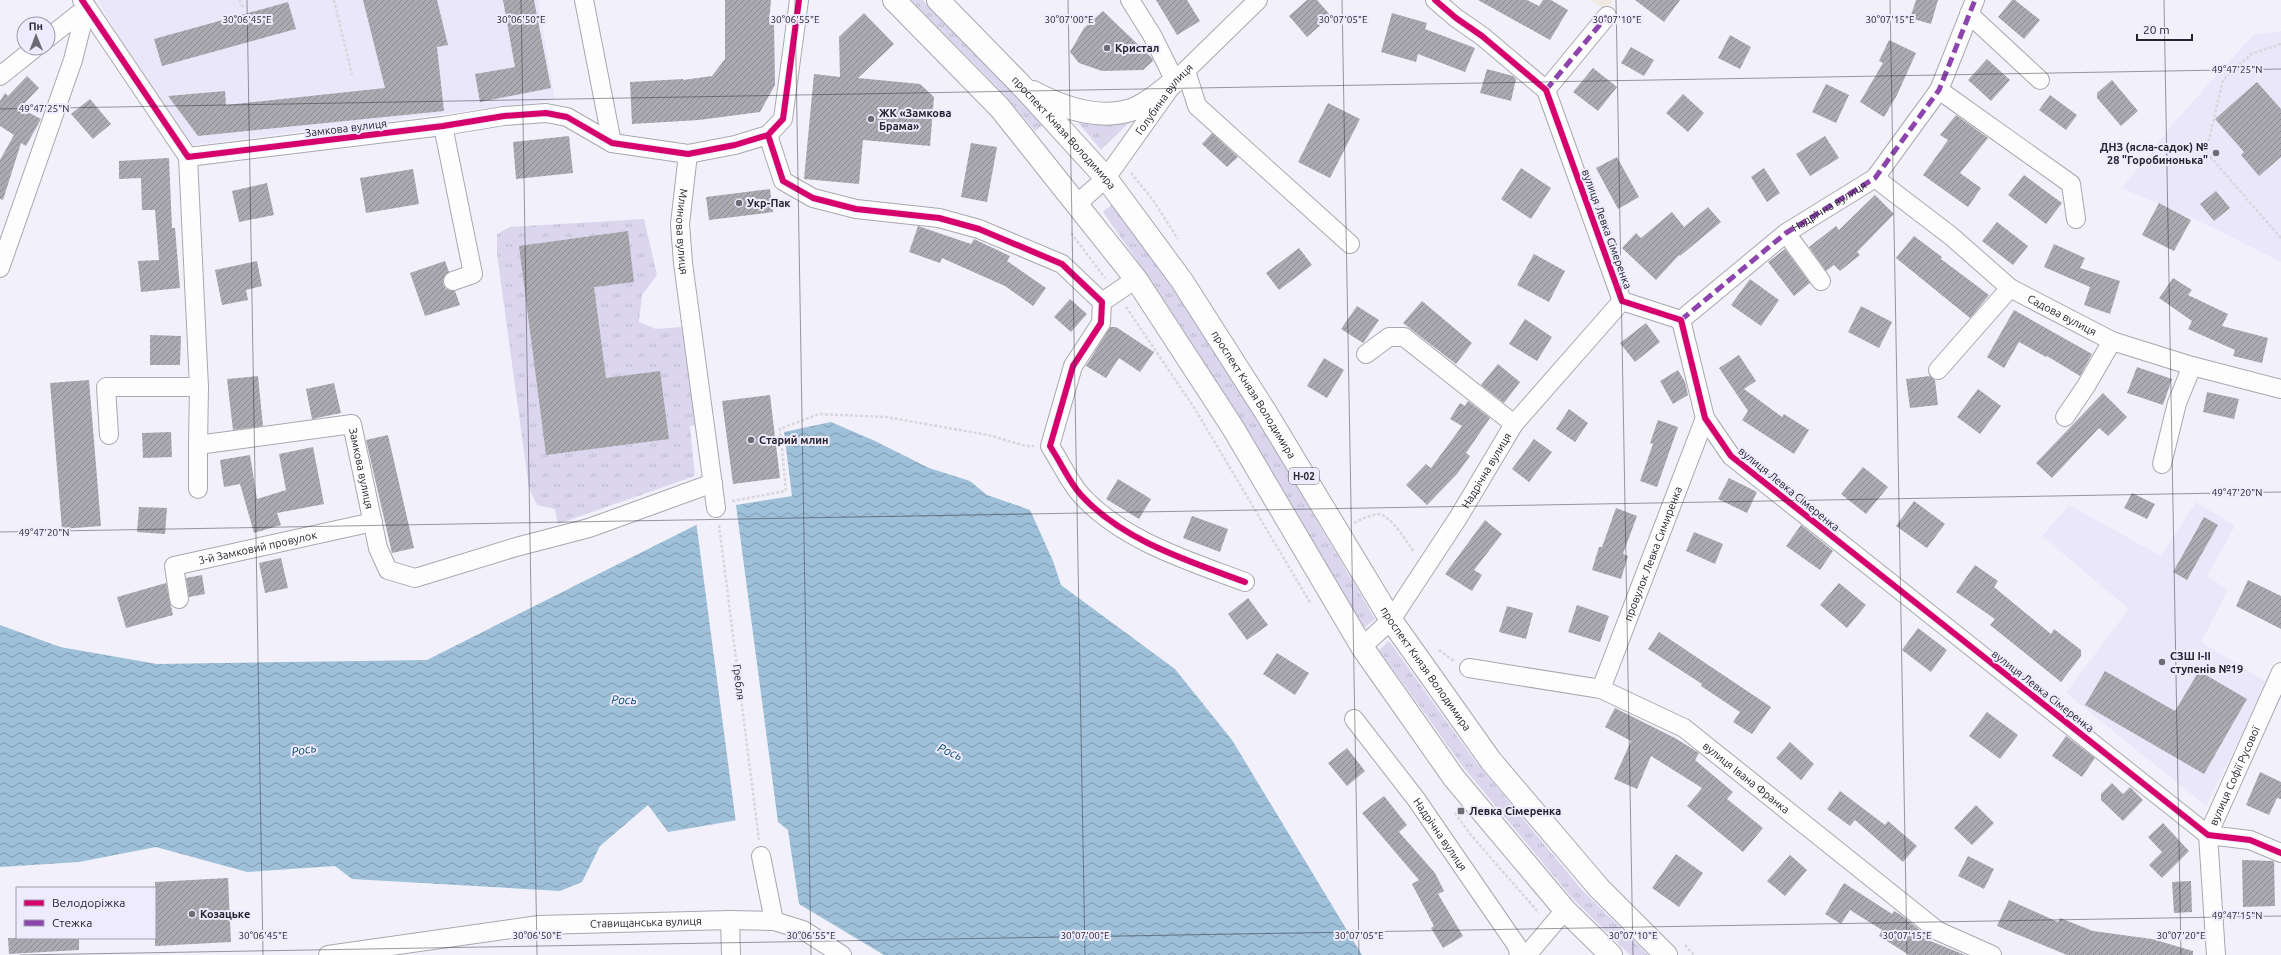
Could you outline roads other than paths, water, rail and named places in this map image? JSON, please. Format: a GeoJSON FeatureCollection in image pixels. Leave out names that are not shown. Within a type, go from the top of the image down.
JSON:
{"type":"FeatureCollection","features":[{"type":"Feature","properties":{"kind":"main road"},"geometry":{"type":"LineString","coordinates":[[894,0],[1000,108],[1136,279],[1233,428],[1362,647],[1454,778],[1565,910],[1611,955]]}},
{"type":"Feature","properties":{"kind":"main road","name":"проспект Князя Володимира"},"geometry":{"type":"LineString","coordinates":[[938,0],[1021,85],[1106,178],[1190,294],[1266,411],[1391,620],[1492,762],[1599,888],[1666,955]]}},
{"type":"Feature","properties":{"kind":"main road"},"geometry":{"type":"LineString","coordinates":[[1021,85],[1050,101],[1079,111],[1107,114],[1134,109],[1155,97],[1180,76]]}},
{"type":"Feature","properties":{"kind":"street"},"geometry":{"type":"LineString","coordinates":[[584,0],[612,143]]}},
{"type":"Feature","properties":{"kind":"street"},"geometry":{"type":"LineString","coordinates":[[688,154],[735,145],[768,135],[783,119],[799,0]]}},
{"type":"Feature","properties":{"kind":"street"},"geometry":{"type":"LineString","coordinates":[[1130,0],[1180,76],[1197,106],[1350,244]]}},
{"type":"Feature","properties":{"kind":"street","name":"Голубина вулиця"},"geometry":{"type":"LineString","coordinates":[[1077,204],[1106,178],[1180,76],[1258,0]]}},
{"type":"Feature","properties":{"kind":"street"},"geometry":{"type":"LineString","coordinates":[[1435,0],[1456,18],[1482,36],[1546,90],[1607,16]]}},
{"type":"Feature","properties":{"kind":"street"},"geometry":{"type":"LineString","coordinates":[[56,30],[84,4]]}},
{"type":"Feature","properties":{"kind":"street"},"geometry":{"type":"LineString","coordinates":[[84,4],[188,157],[199,387],[198,490]]}},
{"type":"Feature","properties":{"kind":"street"},"geometry":{"type":"LineString","coordinates":[[0,268],[73,60],[84,4]]}},
{"type":"Feature","properties":{"kind":"street"},"geometry":{"type":"LineString","coordinates":[[1972,7],[2040,80]]}},
{"type":"Feature","properties":{"kind":"street","name":"Надрічна вулиця"},"geometry":{"type":"LineString","coordinates":[[1681,320],[1786,233],[1875,178],[1939,90],[1972,7]]}},
{"type":"Feature","properties":{"kind":"street"},"geometry":{"type":"LineString","coordinates":[[0,76],[25,56]]}},
{"type":"Feature","properties":{"kind":"street","name":"вулиця Левка Сімеренка"},"geometry":{"type":"LineString","coordinates":[[1546,90],[1622,301],[1681,320],[1705,418],[1731,456],[2208,835]]}},
{"type":"Feature","properties":{"kind":"street"},"geometry":{"type":"LineString","coordinates":[[1939,90],[2071,184],[2076,219]]}},
{"type":"Feature","properties":{"kind":"street","name":"Замкова вулиця"},"geometry":{"type":"LineString","coordinates":[[188,157],[443,126],[504,116],[546,113],[567,118],[612,143],[688,154]]}},
{"type":"Feature","properties":{"kind":"street"},"geometry":{"type":"LineString","coordinates":[[443,126],[473,274],[453,281]]}},
{"type":"Feature","properties":{"kind":"street"},"geometry":{"type":"LineString","coordinates":[[768,135],[783,181],[813,198],[856,209],[939,218],[979,229],[1062,264],[1109,298]]}},
{"type":"Feature","properties":{"kind":"street","name":"Млинова вулиця"},"geometry":{"type":"LineString","coordinates":[[688,154],[680,224],[683,264],[716,508]]}},
{"type":"Feature","properties":{"kind":"street","name":"Садова вулиця"},"geometry":{"type":"LineString","coordinates":[[1875,178],[1951,236],[2010,288],[2112,341],[2192,366],[2281,389]]}},
{"type":"Feature","properties":{"kind":"street"},"geometry":{"type":"LineString","coordinates":[[1786,233],[1821,281]]}},
{"type":"Feature","properties":{"kind":"street"},"geometry":{"type":"LineString","coordinates":[[1136,279],[1109,298],[1101,323],[1073,366],[1050,446],[1081,495],[1120,528],[1178,556],[1245,582]]}},
{"type":"Feature","properties":{"kind":"street"},"geometry":{"type":"LineString","coordinates":[[1938,370],[2010,288]]}},
{"type":"Feature","properties":{"kind":"street","name":"Надрічна вулиця"},"geometry":{"type":"LineString","coordinates":[[1362,647],[1391,620],[1458,518],[1514,424],[1622,301]]}},
{"type":"Feature","properties":{"kind":"street"},"geometry":{"type":"LineString","coordinates":[[1366,354],[1389,337],[1404,337],[1514,424]]}},
{"type":"Feature","properties":{"kind":"street"},"geometry":{"type":"LineString","coordinates":[[2064,417],[2086,386],[2112,341]]}},
{"type":"Feature","properties":{"kind":"street"},"geometry":{"type":"LineString","coordinates":[[2162,464],[2178,403],[2192,366]]}},
{"type":"Feature","properties":{"kind":"street"},"geometry":{"type":"LineString","coordinates":[[109,435],[106,387],[199,387]]}},
{"type":"Feature","properties":{"kind":"street","name":"провулок Левка Симиренка"},"geometry":{"type":"LineString","coordinates":[[1601,689],[1705,418]]}},
{"type":"Feature","properties":{"kind":"street","name":"Замкова вулиця"},"geometry":{"type":"LineString","coordinates":[[198,445],[352,424],[378,548],[388,570],[415,578],[516,547],[589,528],[713,483]]}},
{"type":"Feature","properties":{"kind":"street","name":"3-й Замковий провулок"},"geometry":{"type":"LineString","coordinates":[[179,599],[174,566],[373,522]]}},
{"type":"Feature","properties":{"kind":"street","name":"вулиця Івана Франка"},"geometry":{"type":"LineString","coordinates":[[1469,668],[1601,689],[1684,728],[1938,931],[1992,955]]}},
{"type":"Feature","properties":{"kind":"street","name":"вулиця Софії Русової"},"geometry":{"type":"LineString","coordinates":[[2216,955],[2208,835],[2281,672]]}},
{"type":"Feature","properties":{"kind":"street","name":"Надрічна вулиця"},"geometry":{"type":"LineString","coordinates":[[1354,719],[1416,799],[1517,946],[1519,955]]}},
{"type":"Feature","properties":{"kind":"street"},"geometry":{"type":"LineString","coordinates":[[2208,835],[2250,840],[2281,853]]}},
{"type":"Feature","properties":{"kind":"street"},"geometry":{"type":"LineString","coordinates":[[761,856],[774,921]]}},
{"type":"Feature","properties":{"kind":"street"},"geometry":{"type":"LineString","coordinates":[[1527,955],[1565,910]]}},
{"type":"Feature","properties":{"kind":"street"},"geometry":{"type":"LineString","coordinates":[[730,920],[731,955]]}},
{"type":"Feature","properties":{"kind":"street","name":"Ставищанська вулиця"},"geometry":{"type":"LineString","coordinates":[[328,955],[539,925],[730,920],[774,921],[803,930],[842,955]]}},
{"type":"Feature","properties":{"kind":"water","name":"Рось"},"geometry":{"type":"Polygon","coordinates":[[[831,422],[875,441],[929,468],[970,481],[987,495],[1030,510],[1053,561],[1061,585],[1175,669],[1232,740],[1362,955],[884,955],[799,904],[788,830],[778,822],[738,820],[668,832],[648,805],[600,846],[582,882],[560,891],[352,879],[335,866],[247,872],[156,847],[79,862],[0,867],[0,625],[60,647],[157,664],[427,660],[736,505],[792,496],[784,432],[831,422]]]}},
{"type":"Feature","properties":{"kind":"place","name":"Кристал"},"geometry":{"type":"Point","coordinates":[1107,48]}},
{"type":"Feature","properties":{"kind":"place","name":"ЖК «Замкова Брама»"},"geometry":{"type":"Point","coordinates":[871,119]}},
{"type":"Feature","properties":{"kind":"place","name":"ДНЗ (ясла-садок) № 28 \"Горобинонька\""},"geometry":{"type":"Point","coordinates":[2216,153]}},
{"type":"Feature","properties":{"kind":"place","name":"Укр-Пак"},"geometry":{"type":"Point","coordinates":[739,203]}},
{"type":"Feature","properties":{"kind":"place","name":"Старий млин"},"geometry":{"type":"Point","coordinates":[751,440]}},
{"type":"Feature","properties":{"kind":"place","name":"СЗШ I-II ступенів №19"},"geometry":{"type":"Point","coordinates":[2162,662]}},
{"type":"Feature","properties":{"kind":"place","name":"Левка Сімеренка"},"geometry":{"type":"Point","coordinates":[1461,811]}},
{"type":"Feature","properties":{"kind":"place","name":"Козацьке"},"geometry":{"type":"Point","coordinates":[192,914]}}]}
